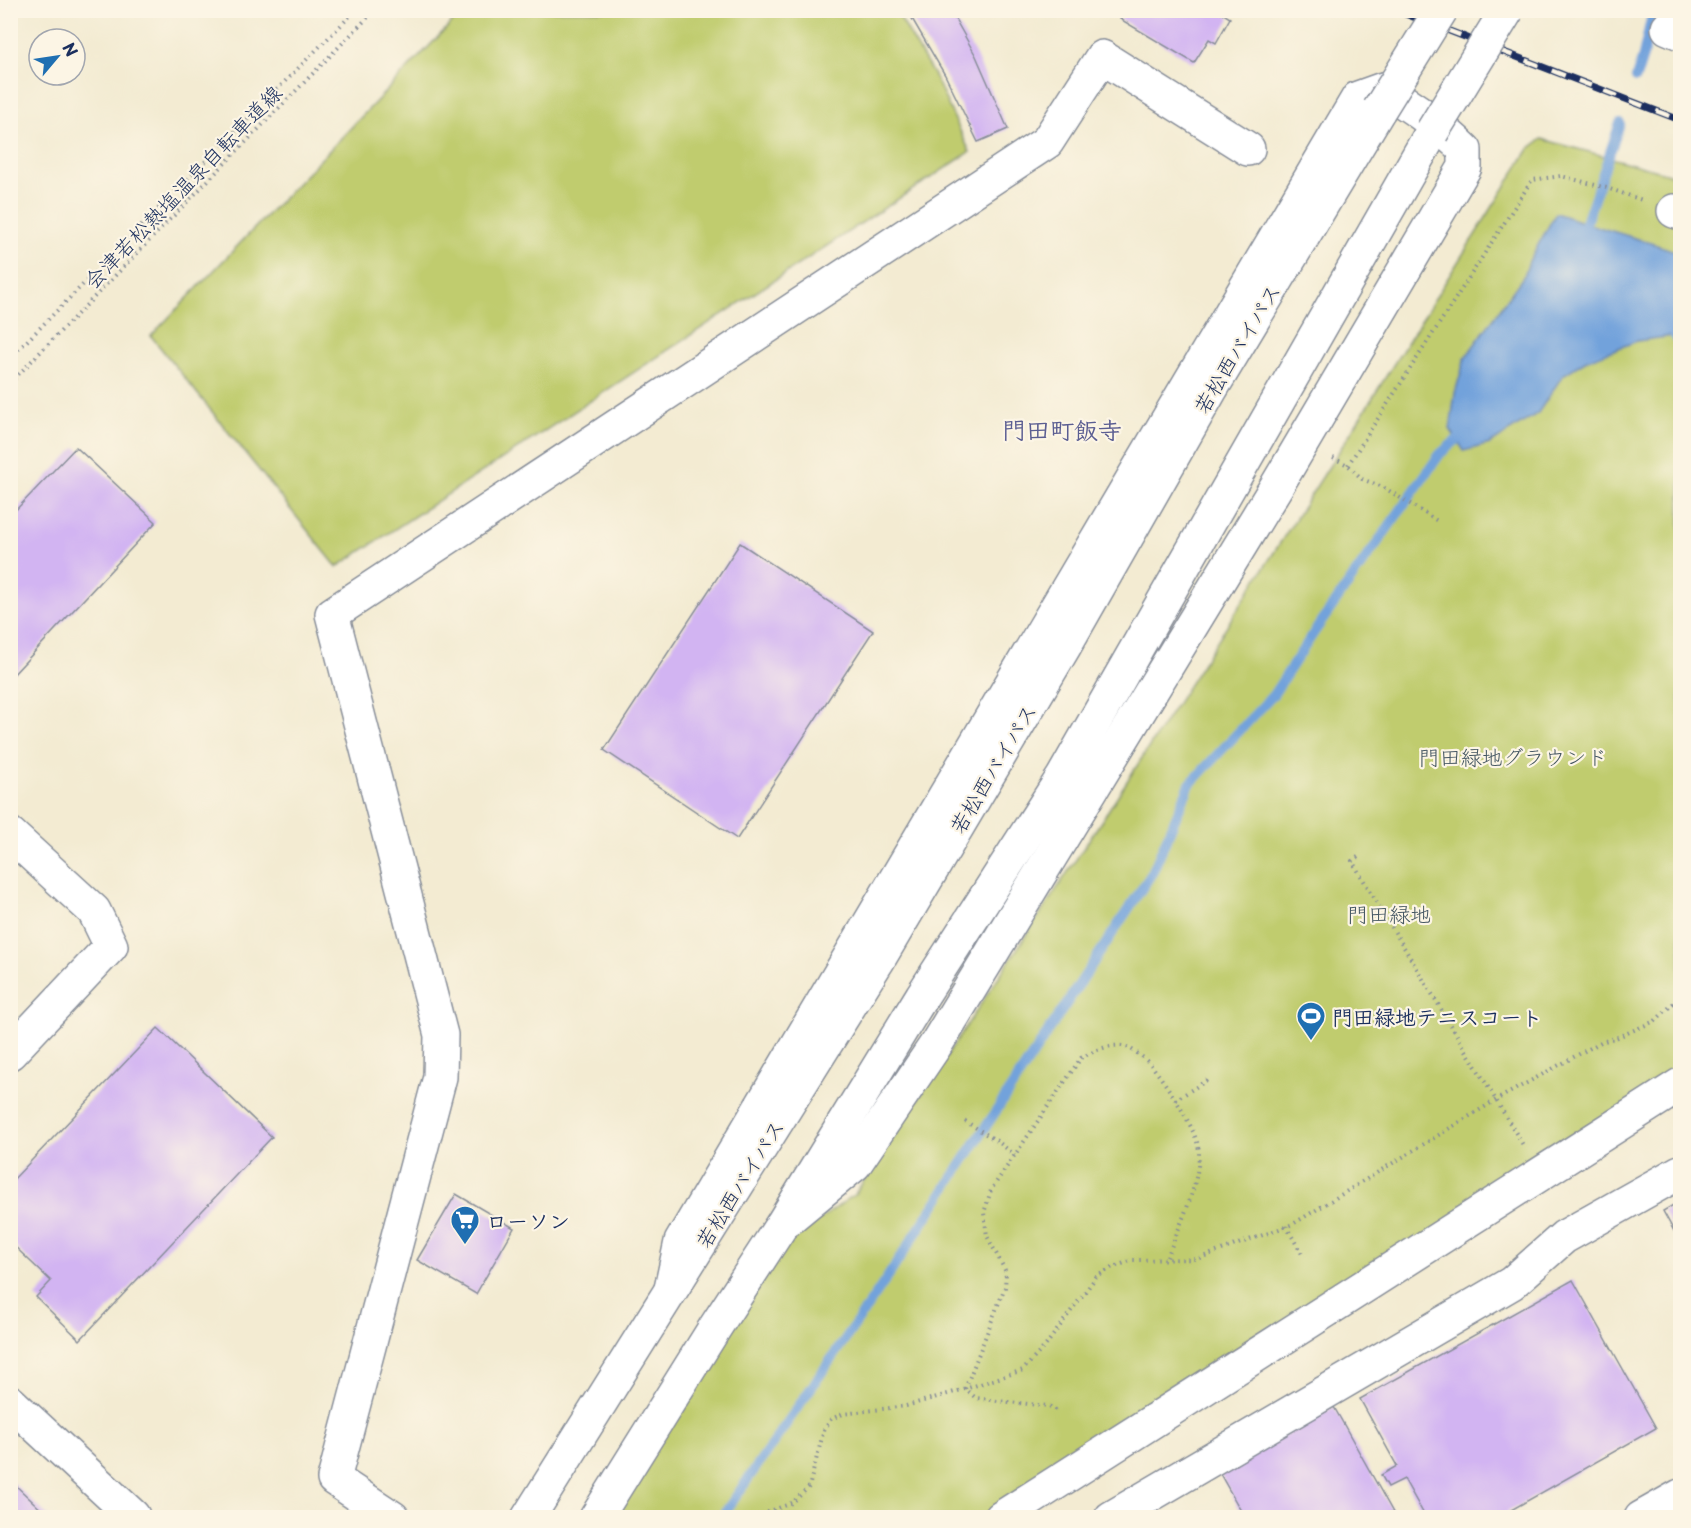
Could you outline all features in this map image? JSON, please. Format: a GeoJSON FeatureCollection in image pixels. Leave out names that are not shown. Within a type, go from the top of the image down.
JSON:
{"type":"FeatureCollection","features":[{"type":"Feature","properties":{"kind":"main road","name":"若松西バイパス"},"geometry":{"type":"LineString","coordinates":[[528,1518],[591,1414],[877,962],[1064,647],[1210,391],[1441,10]]}},
{"type":"Feature","properties":{"kind":"main road"},"geometry":{"type":"LineString","coordinates":[[596,1518],[783,1223],[922,996],[1063,777],[1432,132],[1507,10]]}},
{"type":"Feature","properties":{"kind":"main road"},"geometry":{"type":"LineString","coordinates":[[393,1518],[334,1479],[440,1077],[441,1035],[332,614],[1047,142],[1102,57],[1248,149]]}},
{"type":"Feature","properties":{"kind":"main road"},"geometry":{"type":"LineString","coordinates":[[670,1292],[681,1242],[1358,98],[1383,89],[1419,110],[1447,132],[1465,150],[1465,167],[1276,488],[935,1046],[855,1164],[783,1223]]}},
{"type":"Feature","properties":{"kind":"main road"},"geometry":{"type":"LineString","coordinates":[[10,834],[94,910],[111,946],[10,1053]]}},
{"type":"Feature","properties":{"kind":"main road"},"geometry":{"type":"LineString","coordinates":[[1000,1518],[1680,1085]]}},
{"type":"Feature","properties":{"kind":"main road"},"geometry":{"type":"LineString","coordinates":[[1111,1518],[1512,1283],[1564,1237],[1680,1172]]}},
{"type":"Feature","properties":{"kind":"main road"},"geometry":{"type":"LineString","coordinates":[[10,1402],[133,1516],[131,1518]]}},
{"type":"Feature","properties":{"kind":"path"},"geometry":{"type":"LineString","coordinates":[[10,358],[357,10]]}},
{"type":"Feature","properties":{"kind":"path","name":"会津若松熱塩温泉自転車道線"},"geometry":{"type":"LineString","coordinates":[[10,382],[375,10]]}},
{"type":"Feature","properties":{"kind":"path"},"geometry":{"type":"LineString","coordinates":[[1439,522],[1383,487],[1362,479],[1348,465],[1532,180],[1561,176],[1607,188],[1667,209]]}},
{"type":"Feature","properties":{"kind":"path"},"geometry":{"type":"LineString","coordinates":[[1358,857],[1352,861],[1540,1174]]}},
{"type":"Feature","properties":{"kind":"path"},"geometry":{"type":"LineString","coordinates":[[757,1518],[792,1503],[809,1487],[824,1430],[831,1419],[843,1414],[906,1406],[1023,1370],[1046,1345],[1096,1277],[1111,1268],[1133,1260],[1197,1259],[1286,1226],[1496,1100],[1601,1042],[1655,1022],[1680,997]]}},
{"type":"Feature","properties":{"kind":"path"},"geometry":{"type":"LineString","coordinates":[[965,1389],[1005,1287],[1006,1272],[987,1236],[984,1213],[991,1190],[1081,1058],[1095,1050],[1117,1046],[1128,1048],[1150,1063],[1194,1134],[1200,1152],[1194,1187],[1166,1260]]}},
{"type":"Feature","properties":{"kind":"path"},"geometry":{"type":"LineString","coordinates":[[1175,1100],[1209,1078]]}},
{"type":"Feature","properties":{"kind":"path"},"geometry":{"type":"LineString","coordinates":[[965,1121],[998,1141],[1015,1155]]}},
{"type":"Feature","properties":{"kind":"path"},"geometry":{"type":"LineString","coordinates":[[1286,1226],[1302,1254]]}},
{"type":"Feature","properties":{"kind":"path"},"geometry":{"type":"LineString","coordinates":[[965,1389],[976,1398],[1049,1406],[1056,1410]]}},
{"type":"Feature","properties":{"kind":"green space"},"geometry":{"type":"Polygon","coordinates":[[[463,11],[896,11],[936,79],[970,152],[337,567],[151,336],[463,11]]]}},
{"type":"Feature","properties":{"kind":"green space","name":"門田緑地"},"geometry":{"type":"Polygon","coordinates":[[[1542,139],[1680,177],[1680,1074],[985,1517],[610,1518],[784,1245],[855,1194],[1104,817],[1341,448],[1529,149],[1542,139]]]}},
{"type":"Feature","properties":{"kind":"water"},"geometry":{"type":"Polygon","coordinates":[[[1556,213],[1680,253],[1680,335],[1637,341],[1585,361],[1563,375],[1538,413],[1490,444],[1464,451],[1450,429],[1455,393],[1465,358],[1525,274],[1529,261],[1556,213]]]}},
{"type":"Feature","properties":{"kind":"building"},"geometry":{"type":"Polygon","coordinates":[[[907,10],[950,10],[976,56],[1008,129],[978,142],[945,75],[907,10]]]}},
{"type":"Feature","properties":{"kind":"building"},"geometry":{"type":"Polygon","coordinates":[[[1125,10],[1217,10],[1230,18],[1216,43],[1209,39],[1194,63],[1120,19],[1125,10]]]}},
{"type":"Feature","properties":{"kind":"building"},"geometry":{"type":"Polygon","coordinates":[[[76,447],[156,522],[10,678],[10,516],[76,447]]]}},
{"type":"Feature","properties":{"kind":"building"},"geometry":{"type":"Polygon","coordinates":[[[740,543],[873,631],[737,839],[604,750],[740,543]]]}},
{"type":"Feature","properties":{"kind":"building"},"geometry":{"type":"Polygon","coordinates":[[[158,1028],[272,1137],[80,1340],[36,1297],[51,1281],[10,1242],[10,1183],[158,1028]]]}},
{"type":"Feature","properties":{"kind":"building"},"geometry":{"type":"Polygon","coordinates":[[[456,1194],[514,1228],[476,1294],[417,1260],[456,1194]]]}},
{"type":"Feature","properties":{"kind":"building"},"geometry":{"type":"Polygon","coordinates":[[[1680,1201],[1680,1242],[1663,1211],[1680,1201]]]}},
{"type":"Feature","properties":{"kind":"building"},"geometry":{"type":"Polygon","coordinates":[[[1573,1280],[1656,1428],[1497,1518],[1426,1518],[1404,1479],[1388,1487],[1381,1475],[1397,1466],[1360,1399],[1573,1280]]]}},
{"type":"Feature","properties":{"kind":"building"},"geometry":{"type":"Polygon","coordinates":[[[1334,1407],[1396,1518],[1245,1518],[1219,1472],[1334,1407]]]}},
{"type":"Feature","properties":{"kind":"building"},"geometry":{"type":"Polygon","coordinates":[[[10,1480],[50,1518],[10,1518],[10,1480]]]}},
{"type":"Feature","properties":{"kind":"waterway"},"geometry":{"type":"LineString","coordinates":[[1636,78],[1653,10]]}},
{"type":"Feature","properties":{"kind":"waterway"},"geometry":{"type":"LineString","coordinates":[[1581,237],[1620,123]]}},
{"type":"Feature","properties":{"kind":"waterway"},"geometry":{"type":"LineString","coordinates":[[1667,324],[1680,343]]}},
{"type":"Feature","properties":{"kind":"waterway"},"geometry":{"type":"LineString","coordinates":[[721,1518],[879,1290],[1152,873],[1190,784],[1273,695],[1315,631],[1440,454],[1467,431]]}},
{"type":"Feature","properties":{"kind":"railway"},"geometry":{"type":"LineString","coordinates":[[1395,10],[1680,120]]}},
{"type":"Feature","properties":{"kind":"place","name":"門田緑地テニスコート"},"geometry":{"type":"Point","coordinates":[1311,1042]}},
{"type":"Feature","properties":{"kind":"place","name":"ローソン"},"geometry":{"type":"Point","coordinates":[465,1246]}},
{"type":"Feature","properties":{"kind":"district","name":"門田町飯寺"},"geometry":{"type":"Point","coordinates":[1062,429]}},
{"type":"Feature","properties":{"kind":"park label","name":"門田緑地グラウンド"},"geometry":{"type":"Point","coordinates":[1513,756]}}]}
